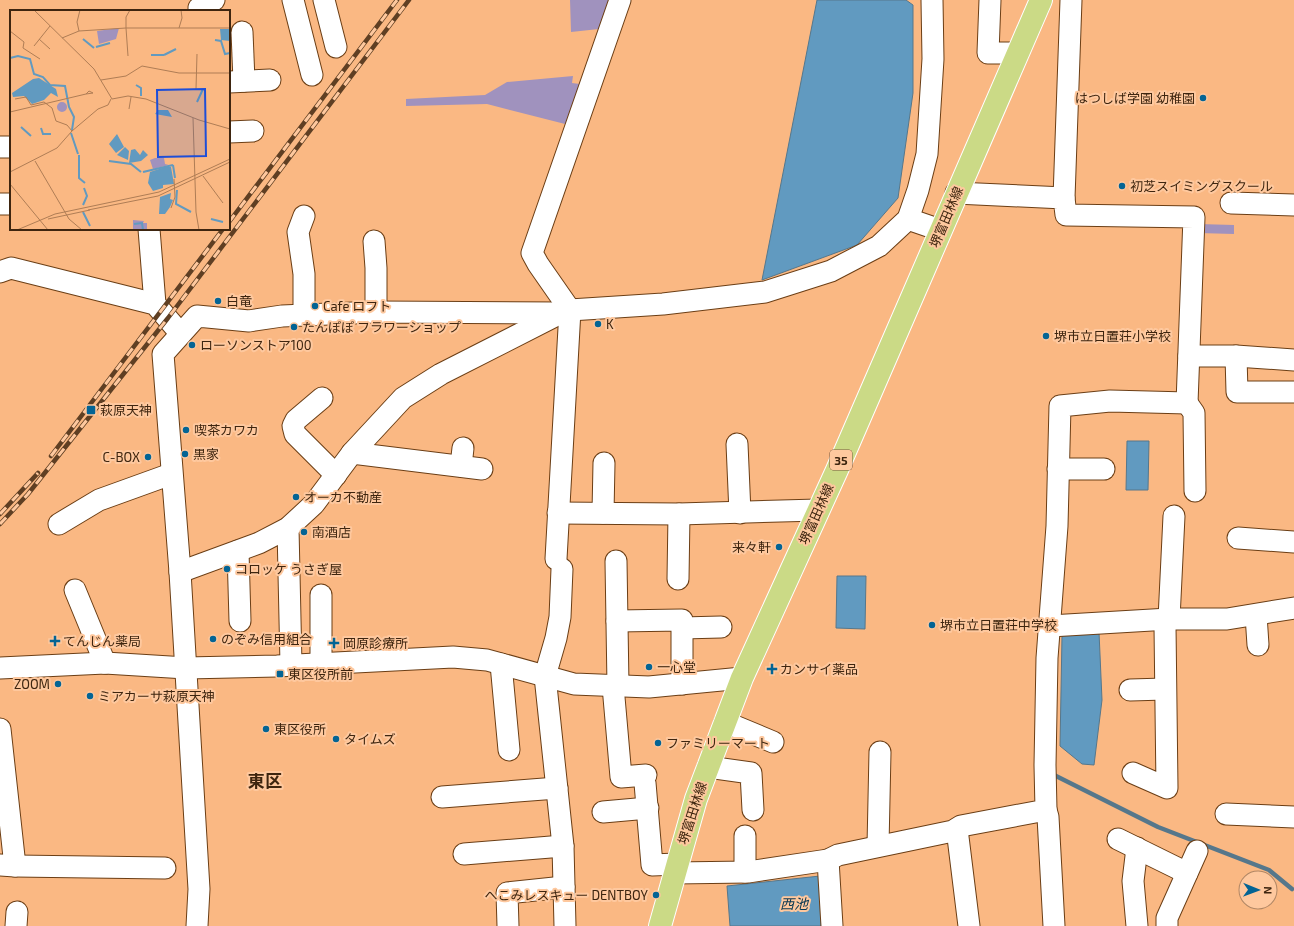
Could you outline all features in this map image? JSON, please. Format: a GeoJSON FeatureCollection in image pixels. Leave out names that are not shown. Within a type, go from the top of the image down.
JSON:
{"type":"FeatureCollection","features":[{"type":"Feature","properties":{"kind":"main road","name":"堺富田林線"},"geometry":{"type":"LineString","coordinates":[[660,926],[675,868],[696,799],[742,678],[818,510],[1041,0]]}},
{"type":"Feature","properties":{"kind":"street"},"geometry":{"type":"LineString","coordinates":[[199,10],[199,8],[214,0]]}},
{"type":"Feature","properties":{"kind":"street"},"geometry":{"type":"LineString","coordinates":[[293,0],[312,75]]}},
{"type":"Feature","properties":{"kind":"street"},"geometry":{"type":"LineString","coordinates":[[324,0],[336,47]]}},
{"type":"Feature","properties":{"kind":"street"},"geometry":{"type":"LineString","coordinates":[[566,926],[563,846],[545,676],[556,638],[560,617],[558,513],[566,312],[532,253],[620,0]]}},
{"type":"Feature","properties":{"kind":"street"},"geometry":{"type":"LineString","coordinates":[[197,926],[199,889],[186,668],[163,354],[180,333],[197,316],[250,321],[282,316],[376,312],[566,312],[663,304],[765,292],[831,270],[879,246],[908,219],[918,190],[927,154],[933,59],[932,0]]}},
{"type":"Feature","properties":{"kind":"street"},"geometry":{"type":"LineString","coordinates":[[990,0],[988,53],[1018,53]]}},
{"type":"Feature","properties":{"kind":"street"},"geometry":{"type":"LineString","coordinates":[[1071,0],[1064,198],[1066,215],[1194,217],[1187,402],[1194,413],[1195,491]]}},
{"type":"Feature","properties":{"kind":"street"},"geometry":{"type":"LineString","coordinates":[[242,32],[237,82],[270,80]]}},
{"type":"Feature","properties":{"kind":"street"},"geometry":{"type":"LineString","coordinates":[[230,132],[253,131]]}},
{"type":"Feature","properties":{"kind":"street"},"geometry":{"type":"LineString","coordinates":[[0,148],[10,147]]}},
{"type":"Feature","properties":{"kind":"street"},"geometry":{"type":"LineString","coordinates":[[956,193],[1064,198]]}},
{"type":"Feature","properties":{"kind":"street"},"geometry":{"type":"LineString","coordinates":[[1230,205],[1294,205]]}},
{"type":"Feature","properties":{"kind":"street"},"geometry":{"type":"LineString","coordinates":[[304,216],[298,232],[304,274],[304,315]]}},
{"type":"Feature","properties":{"kind":"street"},"geometry":{"type":"LineString","coordinates":[[908,219],[940,230]]}},
{"type":"Feature","properties":{"kind":"street"},"geometry":{"type":"LineString","coordinates":[[150,230],[155,304]]}},
{"type":"Feature","properties":{"kind":"street"},"geometry":{"type":"LineString","coordinates":[[374,241],[376,268],[376,312]]}},
{"type":"Feature","properties":{"kind":"street"},"geometry":{"type":"LineString","coordinates":[[0,272],[11,268],[155,304],[180,333]]}},
{"type":"Feature","properties":{"kind":"street"},"geometry":{"type":"LineString","coordinates":[[180,572],[259,543],[288,528],[314,504],[352,453],[403,398],[441,374],[566,312]]}},
{"type":"Feature","properties":{"kind":"street"},"geometry":{"type":"LineString","coordinates":[[1189,356],[1236,356],[1294,360]]}},
{"type":"Feature","properties":{"kind":"street"},"geometry":{"type":"LineString","coordinates":[[1236,356],[1236,392],[1294,392]]}},
{"type":"Feature","properties":{"kind":"street"},"geometry":{"type":"LineString","coordinates":[[322,398],[296,420],[293,426],[295,434],[336,475]]}},
{"type":"Feature","properties":{"kind":"street"},"geometry":{"type":"LineString","coordinates":[[1054,926],[1048,817],[1046,810],[1045,765],[1047,666],[1057,526],[1060,406],[1110,401],[1187,402]]}},
{"type":"Feature","properties":{"kind":"street"},"geometry":{"type":"LineString","coordinates":[[737,444],[740,512]]}},
{"type":"Feature","properties":{"kind":"street"},"geometry":{"type":"LineString","coordinates":[[352,453],[462,457],[482,469]]}},
{"type":"Feature","properties":{"kind":"street"},"geometry":{"type":"LineString","coordinates":[[603,514],[604,463]]}},
{"type":"Feature","properties":{"kind":"street"},"geometry":{"type":"LineString","coordinates":[[1058,469],[1104,469]]}},
{"type":"Feature","properties":{"kind":"street"},"geometry":{"type":"LineString","coordinates":[[59,524],[99,500],[171,474]]}},
{"type":"Feature","properties":{"kind":"street"},"geometry":{"type":"LineString","coordinates":[[558,513],[679,514],[818,510]]}},
{"type":"Feature","properties":{"kind":"street"},"geometry":{"type":"LineString","coordinates":[[678,579],[679,514]]}},
{"type":"Feature","properties":{"kind":"street"},"geometry":{"type":"LineString","coordinates":[[1139,781],[1167,788],[1159,735],[1164,689],[1165,626],[1169,620],[1174,516]]}},
{"type":"Feature","properties":{"kind":"street"},"geometry":{"type":"LineString","coordinates":[[288,528],[291,665]]}},
{"type":"Feature","properties":{"kind":"street"},"geometry":{"type":"LineString","coordinates":[[1238,538],[1294,542]]}},
{"type":"Feature","properties":{"kind":"street"},"geometry":{"type":"LineString","coordinates":[[238,551],[240,621]]}},
{"type":"Feature","properties":{"kind":"street"},"geometry":{"type":"LineString","coordinates":[[616,561],[616,686],[621,777],[646,779],[652,865],[675,868],[745,872],[828,860],[838,855],[953,831],[961,826],[1046,810]]}},
{"type":"Feature","properties":{"kind":"street"},"geometry":{"type":"LineString","coordinates":[[75,590],[105,663]]}},
{"type":"Feature","properties":{"kind":"street"},"geometry":{"type":"LineString","coordinates":[[321,595],[321,664]]}},
{"type":"Feature","properties":{"kind":"street"},"geometry":{"type":"LineString","coordinates":[[1050,626],[1169,620],[1227,619],[1294,608]]}},
{"type":"Feature","properties":{"kind":"street"},"geometry":{"type":"LineString","coordinates":[[1256,615],[1258,645]]}},
{"type":"Feature","properties":{"kind":"street"},"geometry":{"type":"LineString","coordinates":[[617,621],[682,620],[682,684]]}},
{"type":"Feature","properties":{"kind":"street"},"geometry":{"type":"LineString","coordinates":[[682,628],[721,627]]}},
{"type":"Feature","properties":{"kind":"street"},"geometry":{"type":"LineString","coordinates":[[0,668],[105,663],[186,668],[321,664],[452,657],[487,660],[574,684],[649,687],[742,678]]}},
{"type":"Feature","properties":{"kind":"street"},"geometry":{"type":"LineString","coordinates":[[501,664],[508,750]]}},
{"type":"Feature","properties":{"kind":"street"},"geometry":{"type":"LineString","coordinates":[[1130,690],[1164,689]]}},
{"type":"Feature","properties":{"kind":"street"},"geometry":{"type":"LineString","coordinates":[[725,722],[773,742]]}},
{"type":"Feature","properties":{"kind":"street"},"geometry":{"type":"LineString","coordinates":[[0,729],[8,865],[165,868]]}},
{"type":"Feature","properties":{"kind":"street"},"geometry":{"type":"LineString","coordinates":[[878,846],[883,763]]}},
{"type":"Feature","properties":{"kind":"street"},"geometry":{"type":"LineString","coordinates":[[708,767],[751,773],[753,810]]}},
{"type":"Feature","properties":{"kind":"street"},"geometry":{"type":"LineString","coordinates":[[442,797],[557,788]]}},
{"type":"Feature","properties":{"kind":"street"},"geometry":{"type":"LineString","coordinates":[[603,812],[648,808]]}},
{"type":"Feature","properties":{"kind":"street"},"geometry":{"type":"LineString","coordinates":[[1226,814],[1294,817]]}},
{"type":"Feature","properties":{"kind":"street"},"geometry":{"type":"LineString","coordinates":[[957,829],[968,926]]}},
{"type":"Feature","properties":{"kind":"street"},"geometry":{"type":"LineString","coordinates":[[745,836],[745,872]]}},
{"type":"Feature","properties":{"kind":"street"},"geometry":{"type":"LineString","coordinates":[[1118,839],[1187,873]]}},
{"type":"Feature","properties":{"kind":"street"},"geometry":{"type":"LineString","coordinates":[[464,854],[563,846]]}},
{"type":"Feature","properties":{"kind":"street"},"geometry":{"type":"LineString","coordinates":[[1137,848],[1133,881],[1137,926]]}},
{"type":"Feature","properties":{"kind":"street"},"geometry":{"type":"LineString","coordinates":[[1166,926],[1167,918],[1197,851]]}},
{"type":"Feature","properties":{"kind":"street"},"geometry":{"type":"LineString","coordinates":[[828,860],[832,926]]}},
{"type":"Feature","properties":{"kind":"street"},"geometry":{"type":"LineString","coordinates":[[508,926],[507,893],[564,888]]}},
{"type":"Feature","properties":{"kind":"shaded area"},"geometry":{"type":"Polygon","coordinates":[[[570,0],[614,0],[599,29],[571,32],[570,0]]]}},
{"type":"Feature","properties":{"kind":"shaded area"},"geometry":{"type":"Polygon","coordinates":[[[573,76],[572,83],[580,84],[569,125],[487,104],[406,106],[406,99],[485,95],[507,82],[573,76]]]}},
{"type":"Feature","properties":{"kind":"shaded area"},"geometry":{"type":"Polygon","coordinates":[[[1198,224],[1234,225],[1234,234],[1198,233],[1198,224]]]}},
{"type":"Feature","properties":{"kind":"water"},"geometry":{"type":"Polygon","coordinates":[[[817,0],[906,0],[913,5],[913,93],[898,198],[857,245],[762,280],[817,0]]]}},
{"type":"Feature","properties":{"kind":"water"},"geometry":{"type":"Polygon","coordinates":[[[1127,441],[1149,441],[1148,490],[1126,490],[1127,441]]]}},
{"type":"Feature","properties":{"kind":"water"},"geometry":{"type":"Polygon","coordinates":[[[837,576],[866,576],[865,629],[836,628],[837,576]]]}},
{"type":"Feature","properties":{"kind":"water"},"geometry":{"type":"Polygon","coordinates":[[[1099,632],[1102,700],[1094,765],[1082,764],[1060,746],[1062,636],[1065,634],[1099,632]]]}},
{"type":"Feature","properties":{"kind":"water","name":"西池"},"geometry":{"type":"Polygon","coordinates":[[[820,876],[823,926],[730,926],[727,886],[820,876]]]}},
{"type":"Feature","properties":{"kind":"waterway"},"geometry":{"type":"LineString","coordinates":[[1054,775],[1158,827],[1269,870],[1292,889]]}},
{"type":"Feature","properties":{"kind":"railway"},"geometry":{"type":"LineString","coordinates":[[230,221],[397,0]]}},
{"type":"Feature","properties":{"kind":"railway"},"geometry":{"type":"LineString","coordinates":[[0,524],[28,494],[168,318],[409,0]]}},
{"type":"Feature","properties":{"kind":"railway"},"geometry":{"type":"LineString","coordinates":[[51,456],[222,230]]}},
{"type":"Feature","properties":{"kind":"railway"},"geometry":{"type":"LineString","coordinates":[[0,514],[38,473]]}},
{"type":"Feature","properties":{"kind":"place","name":"はつしば学園 幼稚園"},"geometry":{"type":"Point","coordinates":[1203,98]}},
{"type":"Feature","properties":{"kind":"place","name":"初芝スイミングスクール"},"geometry":{"type":"Point","coordinates":[1122,186]}},
{"type":"Feature","properties":{"kind":"place","name":"白竜"},"geometry":{"type":"Point","coordinates":[218,301]}},
{"type":"Feature","properties":{"kind":"place","name":"Cafe ロフト"},"geometry":{"type":"Point","coordinates":[315,306]}},
{"type":"Feature","properties":{"kind":"place","name":"K"},"geometry":{"type":"Point","coordinates":[598,324]}},
{"type":"Feature","properties":{"kind":"place","name":"たんぽぽ フラワーショップ"},"geometry":{"type":"Point","coordinates":[294,327]}},
{"type":"Feature","properties":{"kind":"place","name":"堺市立日置荘小学校"},"geometry":{"type":"Point","coordinates":[1046,336]}},
{"type":"Feature","properties":{"kind":"place","name":"ローソンストア100"},"geometry":{"type":"Point","coordinates":[192,345]}},
{"type":"Feature","properties":{"kind":"place","name":"萩原天神"},"geometry":{"type":"Point","coordinates":[91,410]}},
{"type":"Feature","properties":{"kind":"place","name":"喫茶カワカ"},"geometry":{"type":"Point","coordinates":[186,430]}},
{"type":"Feature","properties":{"kind":"place","name":"黒家"},"geometry":{"type":"Point","coordinates":[185,454]}},
{"type":"Feature","properties":{"kind":"place","name":"C-BOX"},"geometry":{"type":"Point","coordinates":[148,457]}},
{"type":"Feature","properties":{"kind":"place","name":"オーカ不動産"},"geometry":{"type":"Point","coordinates":[296,497]}},
{"type":"Feature","properties":{"kind":"place","name":"南酒店"},"geometry":{"type":"Point","coordinates":[304,532]}},
{"type":"Feature","properties":{"kind":"place","name":"来々軒"},"geometry":{"type":"Point","coordinates":[779,547]}},
{"type":"Feature","properties":{"kind":"place","name":"コロッケ うさぎ屋"},"geometry":{"type":"Point","coordinates":[227,569]}},
{"type":"Feature","properties":{"kind":"place","name":"堺市立日置荘中学校"},"geometry":{"type":"Point","coordinates":[932,625]}},
{"type":"Feature","properties":{"kind":"place","name":"のぞみ信用組合"},"geometry":{"type":"Point","coordinates":[213,639]}},
{"type":"Feature","properties":{"kind":"place","name":"てんじん薬局"},"geometry":{"type":"Point","coordinates":[55,641]}},
{"type":"Feature","properties":{"kind":"place","name":"岡原診療所"},"geometry":{"type":"Point","coordinates":[334,643]}},
{"type":"Feature","properties":{"kind":"place","name":"一心堂"},"geometry":{"type":"Point","coordinates":[649,667]}},
{"type":"Feature","properties":{"kind":"place","name":"カンサイ薬品"},"geometry":{"type":"Point","coordinates":[772,669]}},
{"type":"Feature","properties":{"kind":"place","name":"東区役所前"},"geometry":{"type":"Point","coordinates":[280,674]}},
{"type":"Feature","properties":{"kind":"place","name":"ZOOM"},"geometry":{"type":"Point","coordinates":[58,684]}},
{"type":"Feature","properties":{"kind":"place","name":"ミアカーサ萩原天神"},"geometry":{"type":"Point","coordinates":[90,696]}},
{"type":"Feature","properties":{"kind":"place","name":"東区役所"},"geometry":{"type":"Point","coordinates":[266,729]}},
{"type":"Feature","properties":{"kind":"place","name":"タイムズ"},"geometry":{"type":"Point","coordinates":[336,739]}},
{"type":"Feature","properties":{"kind":"place","name":"ファミリーマート"},"geometry":{"type":"Point","coordinates":[658,743]}},
{"type":"Feature","properties":{"kind":"place","name":"へこみレスキュー DENTBOY"},"geometry":{"type":"Point","coordinates":[656,895]}},
{"type":"Feature","properties":{"kind":"district","name":"東区"},"geometry":{"type":"Point","coordinates":[265,780]}}]}
